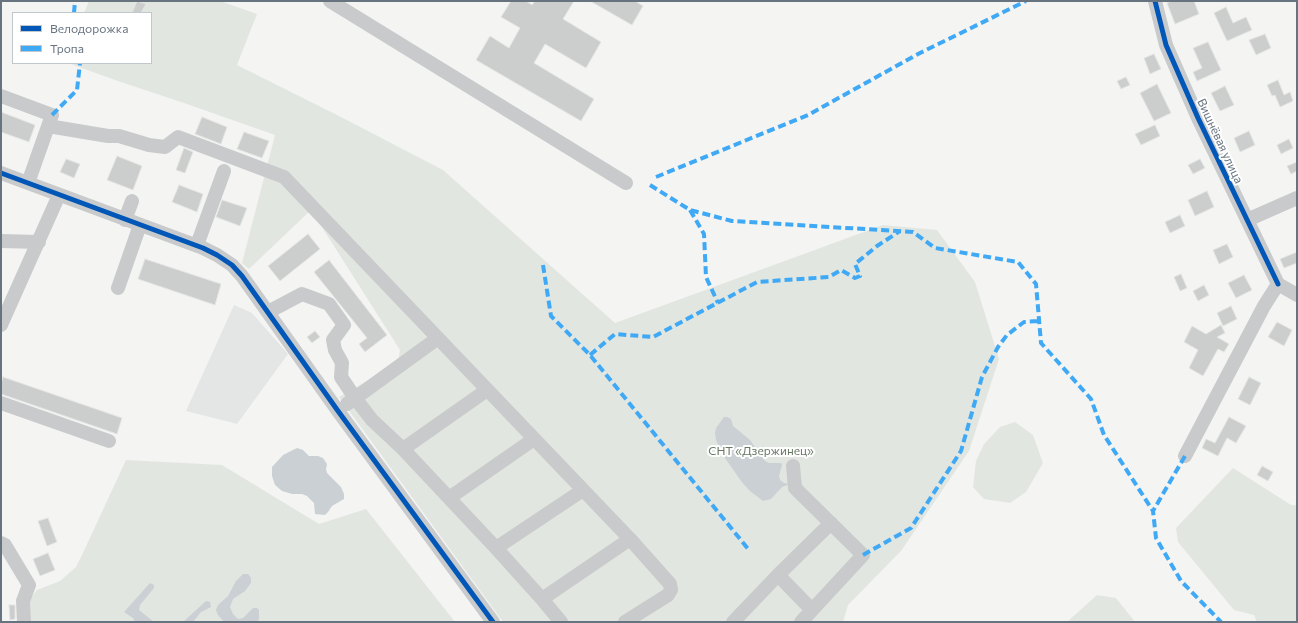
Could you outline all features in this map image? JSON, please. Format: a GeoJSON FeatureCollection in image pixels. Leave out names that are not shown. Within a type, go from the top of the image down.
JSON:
{"type":"FeatureCollection","features":[{"type":"Feature","properties":{"kind":"street"},"geometry":{"type":"LineString","coordinates":[[330,1],[626,183]]}},
{"type":"Feature","properties":{"kind":"street","name":"Вишнёвая улица"},"geometry":{"type":"LineString","coordinates":[[1155,1],[1166,45],[1198,118],[1278,284]]}},
{"type":"Feature","properties":{"kind":"street"},"geometry":{"type":"LineString","coordinates":[[1,96],[52,115],[28,183]]}},
{"type":"Feature","properties":{"kind":"street"},"geometry":{"type":"LineString","coordinates":[[48,126],[108,136],[119,136],[149,145],[165,147],[178,137],[284,177],[630,539],[670,584],[672,590],[668,595],[625,622]]}},
{"type":"Feature","properties":{"kind":"street"},"geometry":{"type":"LineString","coordinates":[[197,246],[224,171]]}},
{"type":"Feature","properties":{"kind":"street"},"geometry":{"type":"LineString","coordinates":[[1,173],[197,246],[217,255],[239,271],[338,410],[493,622]]}},
{"type":"Feature","properties":{"kind":"street"},"geometry":{"type":"LineString","coordinates":[[1,326],[59,195]]}},
{"type":"Feature","properties":{"kind":"street"},"geometry":{"type":"LineString","coordinates":[[1247,220],[1297,198]]}},
{"type":"Feature","properties":{"kind":"street"},"geometry":{"type":"LineString","coordinates":[[125,220],[132,201]]}},
{"type":"Feature","properties":{"kind":"street"},"geometry":{"type":"LineString","coordinates":[[118,288],[140,225]]}},
{"type":"Feature","properties":{"kind":"street"},"geometry":{"type":"LineString","coordinates":[[1,241],[39,242]]}},
{"type":"Feature","properties":{"kind":"street"},"geometry":{"type":"LineString","coordinates":[[1185,456],[1264,306],[1278,284],[1297,295]]}},
{"type":"Feature","properties":{"kind":"street"},"geometry":{"type":"LineString","coordinates":[[268,312],[302,294],[329,304],[344,325],[333,340],[335,350],[342,363],[341,377],[355,398],[372,420],[403,449],[496,548],[561,622]]}},
{"type":"Feature","properties":{"kind":"street"},"geometry":{"type":"LineString","coordinates":[[338,410],[438,338]]}},
{"type":"Feature","properties":{"kind":"street"},"geometry":{"type":"LineString","coordinates":[[403,449],[487,390]]}},
{"type":"Feature","properties":{"kind":"street"},"geometry":{"type":"LineString","coordinates":[[1,403],[109,441]]}},
{"type":"Feature","properties":{"kind":"street"},"geometry":{"type":"LineString","coordinates":[[449,498],[534,439]]}},
{"type":"Feature","properties":{"kind":"street"},"geometry":{"type":"LineString","coordinates":[[793,466],[795,488],[863,555],[801,622]]}},
{"type":"Feature","properties":{"kind":"street"},"geometry":{"type":"LineString","coordinates":[[496,548],[583,490]]}},
{"type":"Feature","properties":{"kind":"street"},"geometry":{"type":"LineString","coordinates":[[733,622],[831,523]]}},
{"type":"Feature","properties":{"kind":"street"},"geometry":{"type":"LineString","coordinates":[[542,599],[630,539]]}},
{"type":"Feature","properties":{"kind":"street"},"geometry":{"type":"LineString","coordinates":[[1,543],[5,545],[29,585],[24,601],[24,622]]}},
{"type":"Feature","properties":{"kind":"street"},"geometry":{"type":"LineString","coordinates":[[778,575],[812,610]]}},
{"type":"Feature","properties":{"kind":"shaded area"},"geometry":{"type":"Polygon","coordinates":[[[234,305],[252,313],[288,354],[237,424],[186,411],[234,305]]]}},
{"type":"Feature","properties":{"kind":"shaded area"},"geometry":{"type":"Polygon","coordinates":[[[724,417],[731,419],[733,426],[750,440],[765,461],[769,463],[781,463],[782,465],[779,476],[780,480],[784,483],[790,484],[782,487],[771,499],[763,501],[750,491],[741,481],[723,455],[716,440],[715,433],[716,428],[724,417]]]}},
{"type":"Feature","properties":{"kind":"shaded area"},"geometry":{"type":"Polygon","coordinates":[[[297,448],[303,450],[309,456],[318,456],[323,458],[327,464],[327,473],[341,487],[344,494],[344,499],[332,506],[325,515],[315,514],[314,503],[307,496],[282,491],[275,485],[272,476],[272,467],[283,455],[297,448]]]}},
{"type":"Feature","properties":{"kind":"shaded area"},"geometry":{"type":"Polygon","coordinates":[[[243,574],[248,574],[251,578],[251,583],[245,591],[233,599],[230,607],[233,614],[238,619],[243,618],[253,608],[257,608],[259,610],[258,622],[224,622],[216,610],[218,605],[228,596],[236,581],[243,574]]]}},
{"type":"Feature","properties":{"kind":"shaded area"},"geometry":{"type":"Polygon","coordinates":[[[150,583],[154,585],[154,588],[140,605],[139,610],[154,622],[135,622],[133,618],[124,612],[150,583]]]}},
{"type":"Feature","properties":{"kind":"shaded area"},"geometry":{"type":"Polygon","coordinates":[[[206,601],[210,602],[211,607],[201,612],[193,622],[183,622],[206,601]]]}},
{"type":"Feature","properties":{"kind":"green space","name":"СНТ «Дзержинец»"},"geometry":{"type":"Polygon","coordinates":[[[89,1],[220,1],[257,14],[237,65],[443,170],[615,323],[883,225],[937,230],[975,282],[999,359],[969,451],[901,551],[848,605],[843,622],[503,622],[339,397],[398,363],[400,350],[311,210],[249,269],[242,263],[275,135],[71,64],[152,64],[152,12],[84,12],[89,1]]]}},
{"type":"Feature","properties":{"kind":"green space"},"geometry":{"type":"Polygon","coordinates":[[[1015,422],[1033,435],[1043,463],[1026,492],[1010,503],[984,499],[973,487],[976,461],[984,444],[1000,427],[1015,422]]]}},
{"type":"Feature","properties":{"kind":"green space"},"geometry":{"type":"Polygon","coordinates":[[[126,460],[222,465],[319,524],[366,509],[455,622],[30,622],[30,599],[37,590],[60,581],[76,567],[126,460]]]}},
{"type":"Feature","properties":{"kind":"green space"},"geometry":{"type":"Polygon","coordinates":[[[1233,468],[1291,505],[1297,505],[1297,622],[1257,622],[1254,615],[1234,610],[1178,542],[1176,528],[1233,468]]]}},
{"type":"Feature","properties":{"kind":"green space"},"geometry":{"type":"Polygon","coordinates":[[[1097,595],[1116,598],[1135,622],[1067,622],[1097,595]]]}},
{"type":"Feature","properties":{"kind":"building"},"geometry":{"type":"Polygon","coordinates":[[[137,1],[146,4],[142,12],[132,12],[137,1]]]}},
{"type":"Feature","properties":{"kind":"building"},"geometry":{"type":"Polygon","coordinates":[[[511,1],[526,1],[532,5],[535,1],[574,1],[563,19],[601,42],[586,68],[545,44],[534,63],[594,99],[581,121],[476,60],[490,36],[509,48],[520,28],[501,17],[511,1]]]}},
{"type":"Feature","properties":{"kind":"building"},"geometry":{"type":"Polygon","coordinates":[[[590,1],[635,1],[643,6],[632,25],[590,1]]]}},
{"type":"Feature","properties":{"kind":"building"},"geometry":{"type":"Polygon","coordinates":[[[1171,1],[1194,1],[1199,14],[1175,24],[1167,3],[1171,1]]]}},
{"type":"Feature","properties":{"kind":"building"},"geometry":{"type":"Polygon","coordinates":[[[1226,7],[1233,23],[1246,17],[1252,30],[1227,41],[1214,13],[1226,7]]]}},
{"type":"Feature","properties":{"kind":"building"},"geometry":{"type":"Polygon","coordinates":[[[1265,34],[1271,48],[1256,55],[1249,40],[1265,34]]]}},
{"type":"Feature","properties":{"kind":"building"},"geometry":{"type":"Polygon","coordinates":[[[1208,42],[1221,70],[1197,81],[1193,72],[1202,68],[1193,48],[1208,42]]]}},
{"type":"Feature","properties":{"kind":"building"},"geometry":{"type":"Polygon","coordinates":[[[1154,54],[1161,69],[1150,74],[1144,58],[1154,54]]]}},
{"type":"Feature","properties":{"kind":"building"},"geometry":{"type":"Polygon","coordinates":[[[1126,77],[1130,85],[1121,89],[1117,81],[1126,77]]]}},
{"type":"Feature","properties":{"kind":"building"},"geometry":{"type":"Polygon","coordinates":[[[1278,80],[1284,95],[1290,92],[1293,101],[1280,107],[1275,95],[1272,96],[1267,85],[1278,80]]]}},
{"type":"Feature","properties":{"kind":"building"},"geometry":{"type":"Polygon","coordinates":[[[1157,84],[1171,113],[1154,121],[1140,93],[1157,84]]]}},
{"type":"Feature","properties":{"kind":"building"},"geometry":{"type":"Polygon","coordinates":[[[1225,86],[1234,105],[1220,111],[1211,93],[1225,86]]]}},
{"type":"Feature","properties":{"kind":"building"},"geometry":{"type":"Polygon","coordinates":[[[1,112],[35,125],[29,142],[1,132],[1,112]]]}},
{"type":"Feature","properties":{"kind":"building"},"geometry":{"type":"Polygon","coordinates":[[[202,117],[227,127],[221,144],[195,134],[202,117]]]}},
{"type":"Feature","properties":{"kind":"building"},"geometry":{"type":"Polygon","coordinates":[[[1155,125],[1160,136],[1141,145],[1135,134],[1155,125]]]}},
{"type":"Feature","properties":{"kind":"building"},"geometry":{"type":"Polygon","coordinates":[[[1249,131],[1255,145],[1240,152],[1234,138],[1249,131]]]}},
{"type":"Feature","properties":{"kind":"building"},"geometry":{"type":"Polygon","coordinates":[[[244,132],[269,141],[262,158],[237,149],[244,132]]]}},
{"type":"Feature","properties":{"kind":"building"},"geometry":{"type":"Polygon","coordinates":[[[1289,139],[1293,148],[1281,154],[1277,145],[1289,139]]]}},
{"type":"Feature","properties":{"kind":"building"},"geometry":{"type":"Polygon","coordinates":[[[184,148],[193,152],[185,173],[176,170],[184,148]]]}},
{"type":"Feature","properties":{"kind":"building"},"geometry":{"type":"Polygon","coordinates":[[[117,156],[142,166],[133,190],[107,180],[117,156]]]}},
{"type":"Feature","properties":{"kind":"building"},"geometry":{"type":"Polygon","coordinates":[[[66,159],[80,164],[74,178],[60,172],[66,159]]]}},
{"type":"Feature","properties":{"kind":"building"},"geometry":{"type":"Polygon","coordinates":[[[1200,159],[1205,168],[1193,174],[1188,165],[1200,159]]]}},
{"type":"Feature","properties":{"kind":"building"},"geometry":{"type":"Polygon","coordinates":[[[1297,162],[1297,171],[1291,174],[1287,166],[1297,162]]]}},
{"type":"Feature","properties":{"kind":"building"},"geometry":{"type":"Polygon","coordinates":[[[179,185],[203,194],[197,212],[172,202],[179,185]]]}},
{"type":"Feature","properties":{"kind":"building"},"geometry":{"type":"Polygon","coordinates":[[[1207,191],[1214,207],[1195,216],[1188,200],[1207,191]]]}},
{"type":"Feature","properties":{"kind":"building"},"geometry":{"type":"Polygon","coordinates":[[[222,200],[247,208],[240,226],[216,217],[222,200]]]}},
{"type":"Feature","properties":{"kind":"building"},"geometry":{"type":"Polygon","coordinates":[[[1180,215],[1185,226],[1170,233],[1165,222],[1180,215]]]}},
{"type":"Feature","properties":{"kind":"building"},"geometry":{"type":"Polygon","coordinates":[[[308,234],[320,249],[280,281],[268,266],[308,234]]]}},
{"type":"Feature","properties":{"kind":"building"},"geometry":{"type":"Polygon","coordinates":[[[1227,244],[1233,257],[1219,264],[1213,250],[1227,244]]]}},
{"type":"Feature","properties":{"kind":"building"},"geometry":{"type":"Polygon","coordinates":[[[1297,252],[1297,263],[1284,268],[1280,259],[1297,252]]]}},
{"type":"Feature","properties":{"kind":"building"},"geometry":{"type":"Polygon","coordinates":[[[145,259],[221,284],[215,305],[138,279],[145,259]]]}},
{"type":"Feature","properties":{"kind":"building"},"geometry":{"type":"Polygon","coordinates":[[[329,260],[387,335],[365,352],[359,344],[367,338],[314,272],[329,260]]]}},
{"type":"Feature","properties":{"kind":"building"},"geometry":{"type":"Polygon","coordinates":[[[1181,274],[1187,288],[1180,291],[1174,277],[1181,274]]]}},
{"type":"Feature","properties":{"kind":"building"},"geometry":{"type":"Polygon","coordinates":[[[1244,275],[1252,290],[1236,298],[1228,283],[1244,275]]]}},
{"type":"Feature","properties":{"kind":"building"},"geometry":{"type":"Polygon","coordinates":[[[1204,285],[1209,295],[1198,301],[1193,291],[1204,285]]]}},
{"type":"Feature","properties":{"kind":"building"},"geometry":{"type":"Polygon","coordinates":[[[1231,306],[1237,319],[1223,326],[1217,313],[1231,306]]]}},
{"type":"Feature","properties":{"kind":"building"},"geometry":{"type":"Polygon","coordinates":[[[1277,322],[1292,330],[1284,346],[1268,337],[1277,322]]]}},
{"type":"Feature","properties":{"kind":"building"},"geometry":{"type":"Polygon","coordinates":[[[1221,325],[1225,333],[1217,337],[1229,344],[1224,352],[1218,349],[1203,376],[1189,368],[1198,350],[1184,342],[1192,326],[1206,334],[1221,325]]]}},
{"type":"Feature","properties":{"kind":"building"},"geometry":{"type":"Polygon","coordinates":[[[315,331],[320,337],[312,343],[307,337],[315,331]]]}},
{"type":"Feature","properties":{"kind":"building"},"geometry":{"type":"Polygon","coordinates":[[[3,377],[122,418],[117,434],[1,394],[3,377]]]}},
{"type":"Feature","properties":{"kind":"building"},"geometry":{"type":"Polygon","coordinates":[[[1249,377],[1261,383],[1250,405],[1238,399],[1249,377]]]}},
{"type":"Feature","properties":{"kind":"building"},"geometry":{"type":"Polygon","coordinates":[[[1229,417],[1246,426],[1236,443],[1227,438],[1218,456],[1202,448],[1206,439],[1215,443],[1229,417]]]}},
{"type":"Feature","properties":{"kind":"building"},"geometry":{"type":"Polygon","coordinates":[[[1262,466],[1273,472],[1268,481],[1257,475],[1262,466]]]}},
{"type":"Feature","properties":{"kind":"building"},"geometry":{"type":"Polygon","coordinates":[[[48,518],[57,542],[47,546],[38,521],[48,518]]]}},
{"type":"Feature","properties":{"kind":"building"},"geometry":{"type":"Polygon","coordinates":[[[48,553],[55,570],[40,576],[33,559],[48,553]]]}},
{"type":"Feature","properties":{"kind":"building"},"geometry":{"type":"Polygon","coordinates":[[[9,605],[15,605],[15,619],[10,620],[9,605]]]}},
{"type":"Feature","properties":{"kind":"marked path"},"geometry":{"type":"LineString","coordinates":[[74,12],[75,1]]}},
{"type":"Feature","properties":{"kind":"marked path"},"geometry":{"type":"LineString","coordinates":[[656,177],[808,115],[918,54],[1026,1]]}},
{"type":"Feature","properties":{"kind":"marked path"},"geometry":{"type":"LineString","coordinates":[[52,115],[77,90],[80,64]]}},
{"type":"Feature","properties":{"kind":"marked path"},"geometry":{"type":"LineString","coordinates":[[650,185],[690,210],[732,221],[913,232],[935,248],[1018,262],[1036,284],[1041,343],[1091,399],[1104,435],[1153,511]]}},
{"type":"Feature","properties":{"kind":"marked path"},"geometry":{"type":"LineString","coordinates":[[690,210],[704,234],[706,277],[718,303]]}},
{"type":"Feature","properties":{"kind":"marked path"},"geometry":{"type":"LineString","coordinates":[[590,355],[615,334],[653,337],[757,282],[829,277],[841,270],[855,278],[860,276],[855,264],[877,246],[900,231]]}},
{"type":"Feature","properties":{"kind":"marked path"},"geometry":{"type":"LineString","coordinates":[[543,265],[551,316],[590,355],[749,550]]}},
{"type":"Feature","properties":{"kind":"marked path"},"geometry":{"type":"LineString","coordinates":[[863,555],[911,528],[961,451],[982,377],[998,347],[1007,335],[1024,322],[1039,321]]}},
{"type":"Feature","properties":{"kind":"marked path"},"geometry":{"type":"LineString","coordinates":[[1185,456],[1153,511],[1156,538],[1181,581],[1221,622]]}},
{"type":"Feature","properties":{"kind":"cycle path"},"geometry":{"type":"LineString","coordinates":[[1155,1],[1166,45],[1198,118],[1278,284]]}},
{"type":"Feature","properties":{"kind":"cycle path"},"geometry":{"type":"LineString","coordinates":[[1,173],[203,248],[232,265],[242,276],[338,411],[493,622]]}}]}
